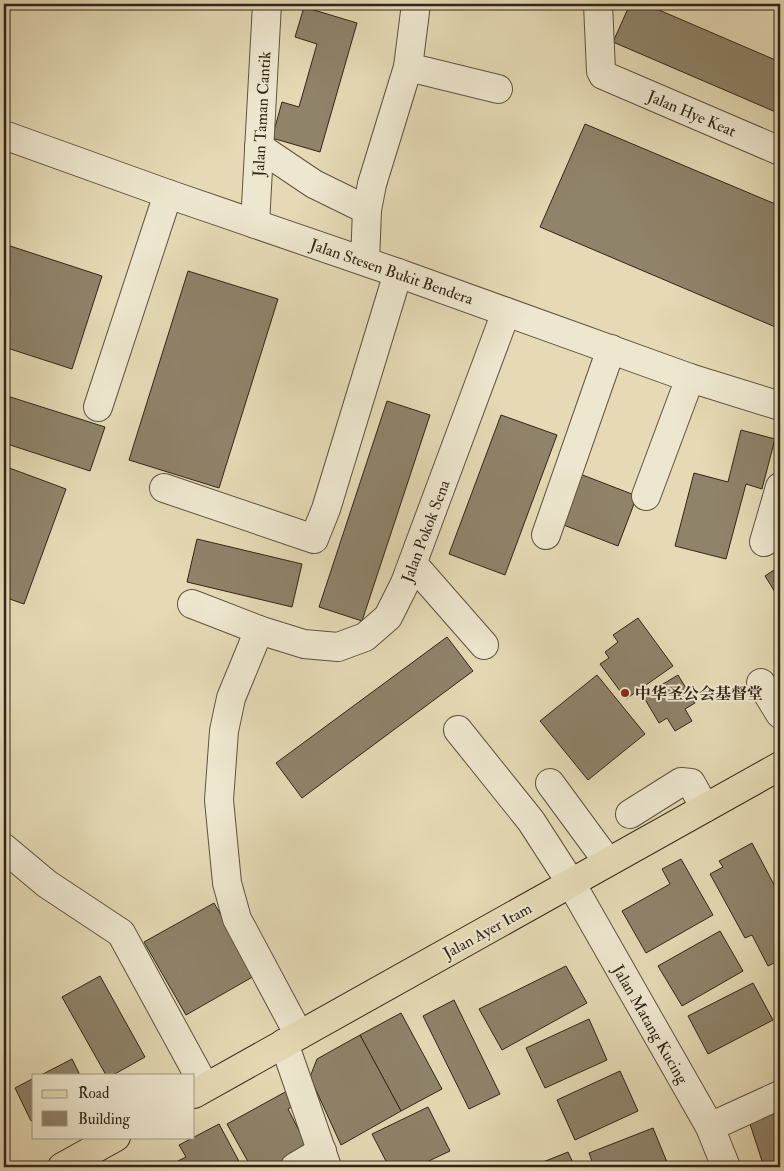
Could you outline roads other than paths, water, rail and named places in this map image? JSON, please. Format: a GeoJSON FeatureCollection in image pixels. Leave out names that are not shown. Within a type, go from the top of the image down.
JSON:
{"type":"FeatureCollection","features":[{"type":"Feature","properties":{"kind":"main road","name":"Jalan Ayer Itam"},"geometry":{"type":"LineString","coordinates":[[200,1090],[780,766]]}},
{"type":"Feature","properties":{"kind":"main road"},"geometry":{"type":"LineString","coordinates":[[62,1167],[114,1138]]}},
{"type":"Feature","properties":{"kind":"street","name":"Jalan Taman Cantik"},"geometry":{"type":"LineString","coordinates":[[255,224],[267,4]]}},
{"type":"Feature","properties":{"kind":"street"},"geometry":{"type":"LineString","coordinates":[[364,261],[367,210],[376,167],[408,67],[416,4]]}},
{"type":"Feature","properties":{"kind":"street","name":"Jalan Hye Keat"},"geometry":{"type":"LineString","coordinates":[[598,4],[601,71],[604,75],[780,151]]}},
{"type":"Feature","properties":{"kind":"street"},"geometry":{"type":"LineString","coordinates":[[408,67],[498,89]]}},
{"type":"Feature","properties":{"kind":"street","name":"Jalan Stesen Bukit Bendera"},"geometry":{"type":"LineString","coordinates":[[4,135],[690,378],[780,406]]}},
{"type":"Feature","properties":{"kind":"street"},"geometry":{"type":"LineString","coordinates":[[259,147],[314,184],[367,210]]}},
{"type":"Feature","properties":{"kind":"street"},"geometry":{"type":"LineString","coordinates":[[98,407],[168,194]]}},
{"type":"Feature","properties":{"kind":"street"},"geometry":{"type":"LineString","coordinates":[[164,488],[314,539],[326,509],[398,273]]}},
{"type":"Feature","properties":{"kind":"street","name":"Jalan Pokok Sena"},"geometry":{"type":"LineString","coordinates":[[192,604],[259,630],[304,644],[338,647],[365,637],[388,617],[406,583],[506,312]]}},
{"type":"Feature","properties":{"kind":"street"},"geometry":{"type":"LineString","coordinates":[[546,536],[611,350]]}},
{"type":"Feature","properties":{"kind":"street"},"geometry":{"type":"LineString","coordinates":[[646,496],[690,378]]}},
{"type":"Feature","properties":{"kind":"street"},"geometry":{"type":"LineString","coordinates":[[764,542],[780,487]]}},
{"type":"Feature","properties":{"kind":"street"},"geometry":{"type":"LineString","coordinates":[[413,564],[484,645]]}},
{"type":"Feature","properties":{"kind":"street"},"geometry":{"type":"LineString","coordinates":[[259,630],[231,698],[224,731],[219,800],[228,883],[237,919],[291,1039],[325,1159],[295,1167]]}},
{"type":"Feature","properties":{"kind":"street"},"geometry":{"type":"LineString","coordinates":[[761,683],[780,714]]}},
{"type":"Feature","properties":{"kind":"street","name":"Jalan Matang Kucing"},"geometry":{"type":"LineString","coordinates":[[458,730],[531,822],[571,883],[710,1127],[726,1167]]}},
{"type":"Feature","properties":{"kind":"street"},"geometry":{"type":"LineString","coordinates":[[630,814],[681,782],[691,783],[705,808]]}},
{"type":"Feature","properties":{"kind":"street"},"geometry":{"type":"LineString","coordinates":[[550,783],[608,862]]}},
{"type":"Feature","properties":{"kind":"street"},"geometry":{"type":"LineString","coordinates":[[4,848],[47,884],[121,933],[192,1074]]}},
{"type":"Feature","properties":{"kind":"street"},"geometry":{"type":"LineString","coordinates":[[710,1127],[780,1095]]}},
{"type":"Feature","properties":{"kind":"place","name":"中华圣公会基督堂"},"geometry":{"type":"Point","coordinates":[625,693]}}]}
